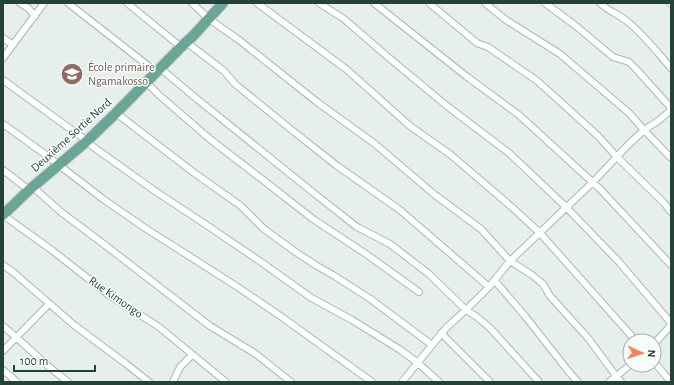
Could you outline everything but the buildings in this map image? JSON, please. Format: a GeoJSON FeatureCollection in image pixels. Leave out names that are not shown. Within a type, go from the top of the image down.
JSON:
{"type":"FeatureCollection","features":[{"type":"Feature","properties":{"kind":"main road","name":"Deuxième Sortie Nord"},"geometry":{"type":"LineString","coordinates":[[3,215],[31,188],[116,113],[223,3]]}},
{"type":"Feature","properties":{"kind":"street"},"geometry":{"type":"LineString","coordinates":[[20,3],[28,8],[34,16]]}},
{"type":"Feature","properties":{"kind":"street"},"geometry":{"type":"LineString","coordinates":[[3,58],[44,3]]}},
{"type":"Feature","properties":{"kind":"street"},"geometry":{"type":"LineString","coordinates":[[68,3],[197,99],[357,227],[390,244],[429,274],[466,310],[491,330],[539,382]]}},
{"type":"Feature","properties":{"kind":"street"},"geometry":{"type":"LineString","coordinates":[[127,3],[224,71],[235,84],[311,146],[400,210],[489,287]]}},
{"type":"Feature","properties":{"kind":"street"},"geometry":{"type":"LineString","coordinates":[[192,3],[209,19],[239,40],[317,102],[375,144],[435,194],[481,229],[510,261],[532,275],[542,284],[550,296],[588,338],[621,382]]}},
{"type":"Feature","properties":{"kind":"street"},"geometry":{"type":"LineString","coordinates":[[257,3],[346,69],[410,126],[457,160],[514,209],[540,233],[629,333]]}},
{"type":"Feature","properties":{"kind":"street"},"geometry":{"type":"LineString","coordinates":[[319,3],[344,19],[447,106],[509,153],[566,207],[619,262],[671,324],[662,335]]}},
{"type":"Feature","properties":{"kind":"street"},"geometry":{"type":"LineString","coordinates":[[374,3],[466,76],[520,115],[593,182],[671,265]]}},
{"type":"Feature","properties":{"kind":"street"},"geometry":{"type":"LineString","coordinates":[[429,3],[477,43],[488,47],[536,80],[598,136],[671,212]]}},
{"type":"Feature","properties":{"kind":"street"},"geometry":{"type":"LineString","coordinates":[[485,3],[506,20],[560,54],[629,113],[671,158]]}},
{"type":"Feature","properties":{"kind":"street"},"geometry":{"type":"LineString","coordinates":[[405,381],[441,333],[495,281],[510,261],[593,182],[628,144],[671,109],[629,62],[613,57],[576,26],[545,3]]}},
{"type":"Feature","properties":{"kind":"street"},"geometry":{"type":"LineString","coordinates":[[600,3],[620,16],[640,32],[671,68]]}},
{"type":"Feature","properties":{"kind":"street"},"geometry":{"type":"LineString","coordinates":[[3,38],[13,46]]}},
{"type":"Feature","properties":{"kind":"street"},"geometry":{"type":"LineString","coordinates":[[3,80],[87,140],[92,146],[155,192],[205,224],[310,297],[352,320],[399,349],[418,363],[439,382]]}},
{"type":"Feature","properties":{"kind":"street"},"geometry":{"type":"LineString","coordinates":[[146,82],[211,140],[313,218],[419,292]]}},
{"type":"Feature","properties":{"kind":"street"},"geometry":{"type":"LineString","coordinates":[[116,113],[193,172],[241,206],[275,237],[369,298],[432,345]]}},
{"type":"Feature","properties":{"kind":"street"},"geometry":{"type":"LineString","coordinates":[[3,124],[103,199],[145,228],[246,292],[372,382]]}},
{"type":"Feature","properties":{"kind":"street"},"geometry":{"type":"LineString","coordinates":[[3,170],[31,188],[210,326],[256,354],[291,382]]}},
{"type":"Feature","properties":{"kind":"street","name":"Rue Kimongo"},"geometry":{"type":"LineString","coordinates":[[3,215],[53,251],[109,295],[159,327],[226,382]]}},
{"type":"Feature","properties":{"kind":"street"},"geometry":{"type":"LineString","coordinates":[[3,265],[74,325],[148,382]]}},
{"type":"Feature","properties":{"kind":"street"},"geometry":{"type":"LineString","coordinates":[[495,281],[578,382]]}},
{"type":"Feature","properties":{"kind":"street"},"geometry":{"type":"LineString","coordinates":[[3,351],[49,304]]}},
{"type":"Feature","properties":{"kind":"street"},"geometry":{"type":"LineString","coordinates":[[3,326],[68,382]]}},
{"type":"Feature","properties":{"kind":"street"},"geometry":{"type":"LineString","coordinates":[[441,333],[490,382]]}},
{"type":"Feature","properties":{"kind":"street"},"geometry":{"type":"LineString","coordinates":[[173,382],[180,367],[192,355]]}},
{"type":"Feature","properties":{"kind":"street"},"geometry":{"type":"LineString","coordinates":[[3,370],[17,382]]}},
{"type":"Feature","properties":{"kind":"street"},"geometry":{"type":"LineString","coordinates":[[609,382],[622,371]]}},
{"type":"Feature","properties":{"kind":"street"},"geometry":{"type":"LineString","coordinates":[[662,371],[671,382]]}},
{"type":"Feature","properties":{"kind":"place","name":"École primaire Ngamakosso"},"geometry":{"type":"Point","coordinates":[72,74]}}]}
